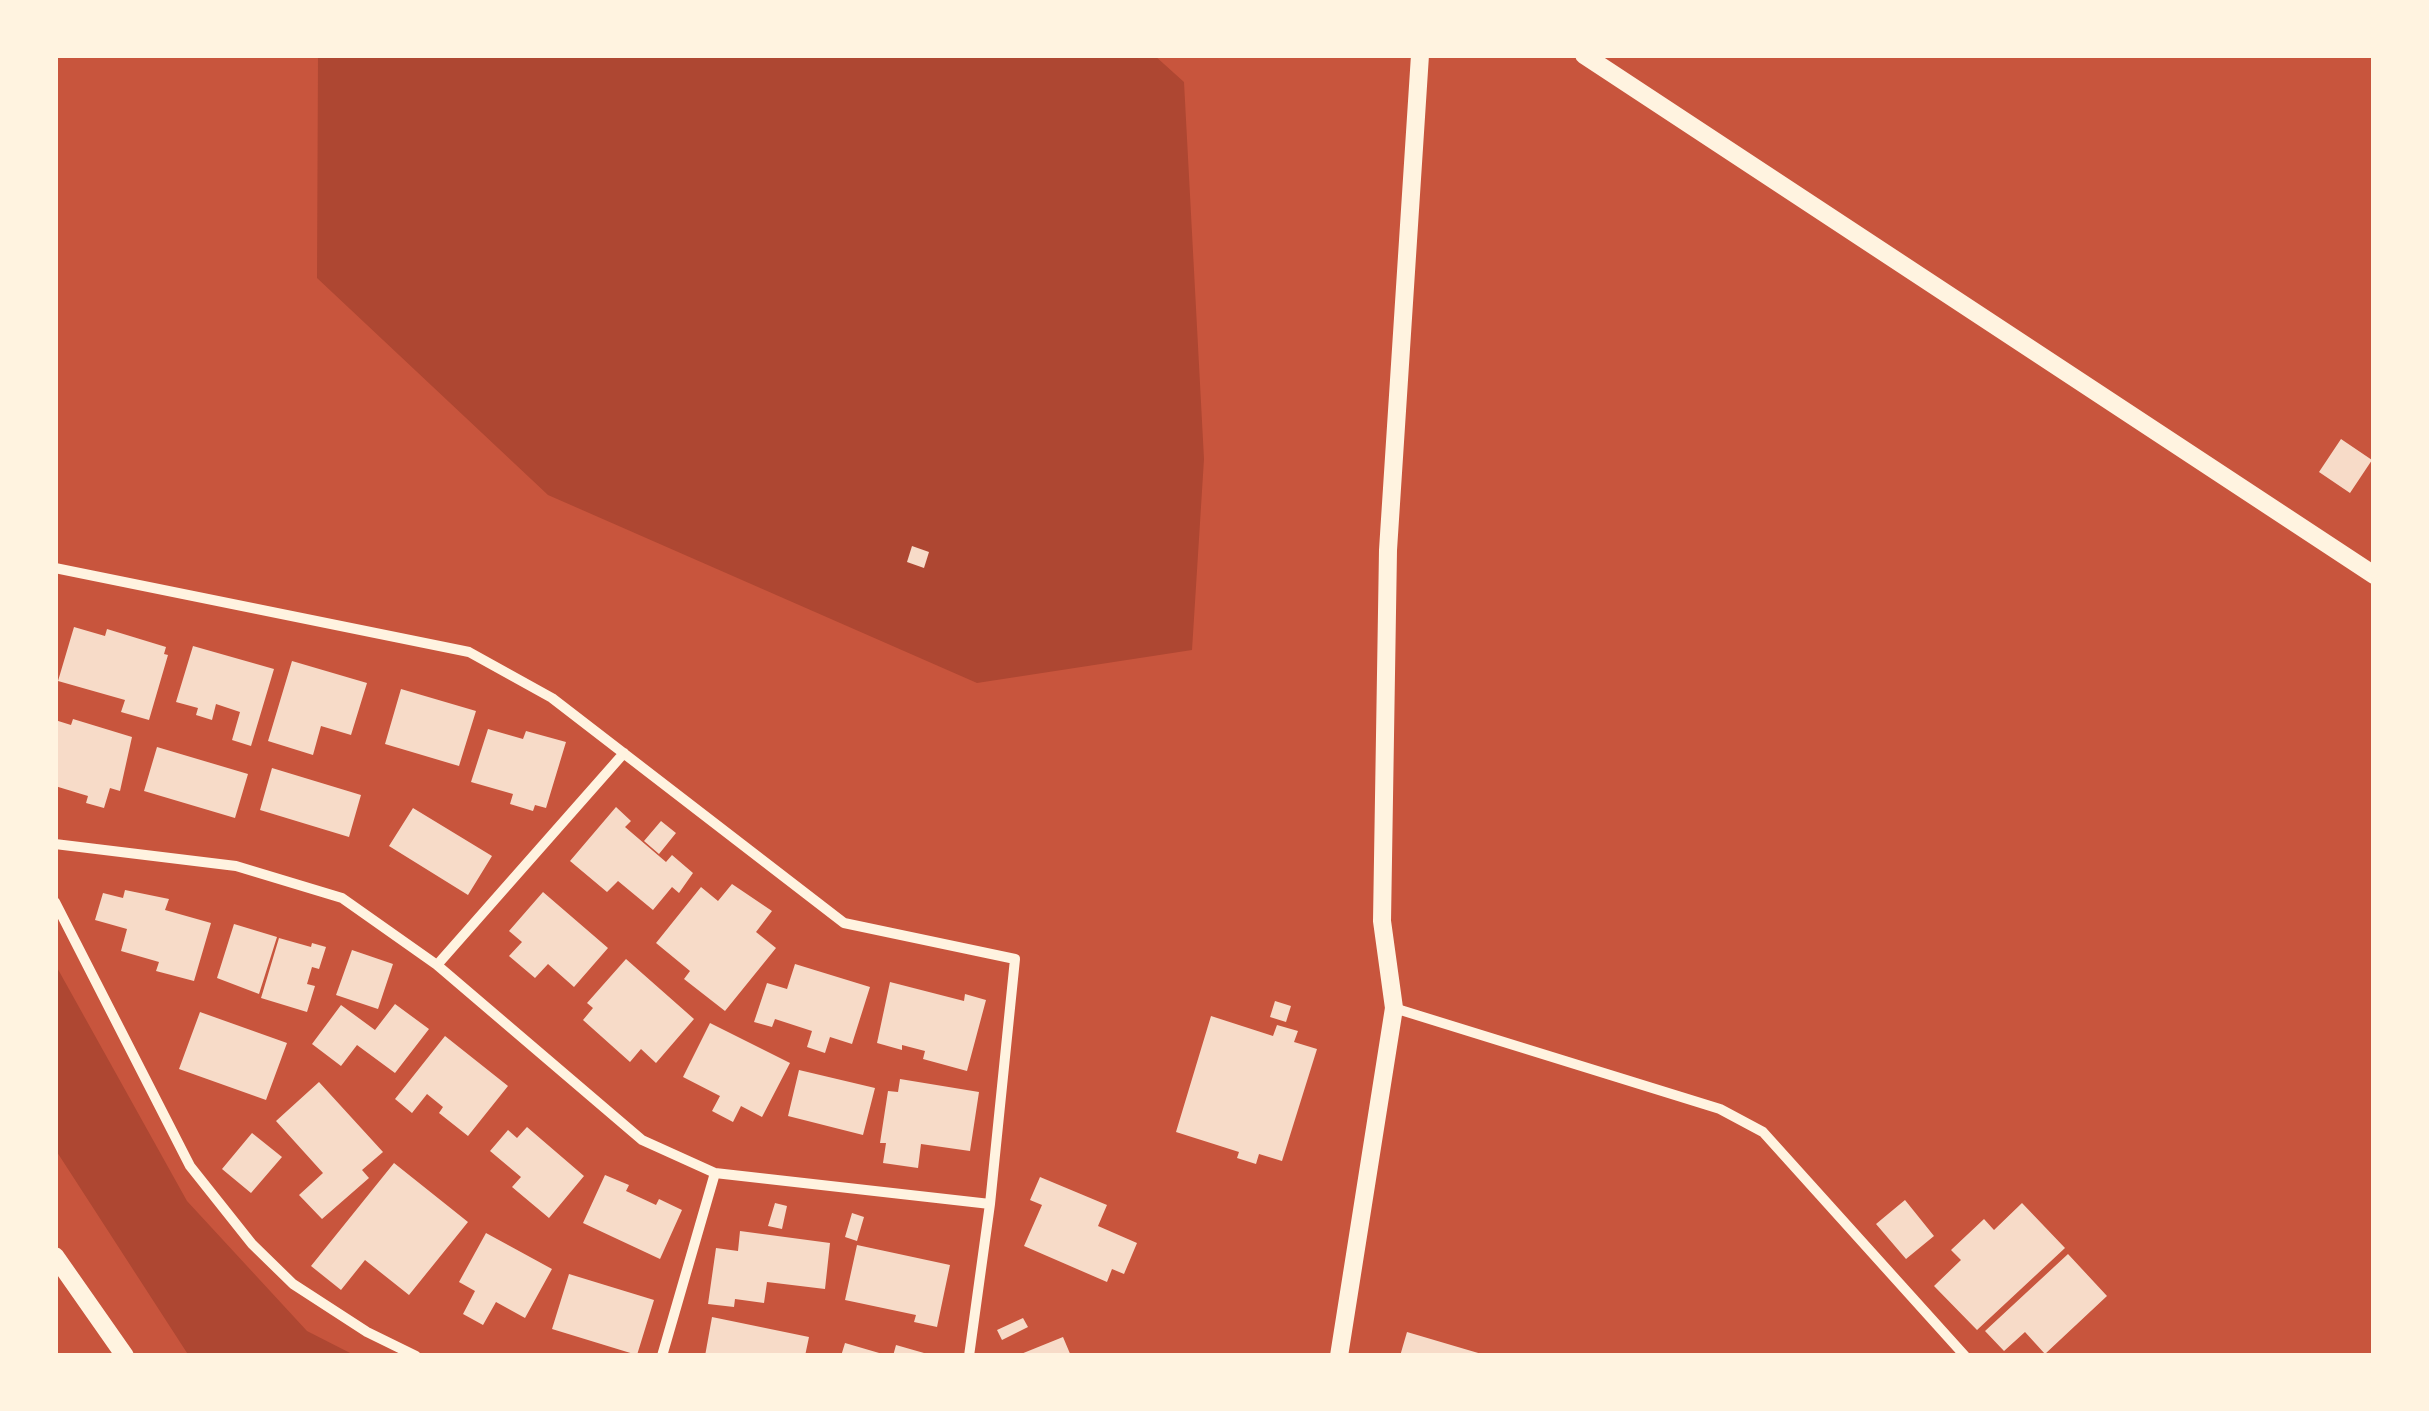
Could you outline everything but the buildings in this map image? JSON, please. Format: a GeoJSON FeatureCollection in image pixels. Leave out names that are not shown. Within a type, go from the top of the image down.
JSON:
{"type":"FeatureCollection","features":[{"type":"Feature","properties":{"kind":"street"},"geometry":{"type":"LineString","coordinates":[[1339,1356],[1394,1008],[1382,921],[1388,550],[1420,55]]}},
{"type":"Feature","properties":{"kind":"street"},"geometry":{"type":"LineString","coordinates":[[1584,55],[2374,575]]}},
{"type":"Feature","properties":{"kind":"street"},"geometry":{"type":"LineString","coordinates":[[55,568],[469,652],[552,698],[844,923],[1015,959],[990,1204],[969,1356]]}},
{"type":"Feature","properties":{"kind":"street"},"geometry":{"type":"LineString","coordinates":[[437,965],[624,753]]}},
{"type":"Feature","properties":{"kind":"street"},"geometry":{"type":"LineString","coordinates":[[55,844],[236,866],[342,898],[437,965],[642,1140],[714,1173],[990,1204]]}},
{"type":"Feature","properties":{"kind":"street"},"geometry":{"type":"LineString","coordinates":[[55,902],[190,1166],[252,1244],[293,1284],[366,1332],[416,1356]]}},
{"type":"Feature","properties":{"kind":"street"},"geometry":{"type":"LineString","coordinates":[[1394,1008],[1720,1110],[1763,1132],[1966,1356]]}},
{"type":"Feature","properties":{"kind":"street"},"geometry":{"type":"LineString","coordinates":[[662,1356],[714,1173]]}},
{"type":"Feature","properties":{"kind":"street"},"geometry":{"type":"LineString","coordinates":[[55,1256],[125,1356]]}},
{"type":"Feature","properties":{"kind":"shaded area"},"geometry":{"type":"Polygon","coordinates":[[[318,55],[1154,55],[1184,82],[1204,459],[1192,650],[977,683],[548,495],[317,278],[318,55]]]}},
{"type":"Feature","properties":{"kind":"shaded area"},"geometry":{"type":"Polygon","coordinates":[[[55,964],[187,1201],[307,1331],[356,1356],[189,1356],[55,1149],[55,964]]]}}]}
